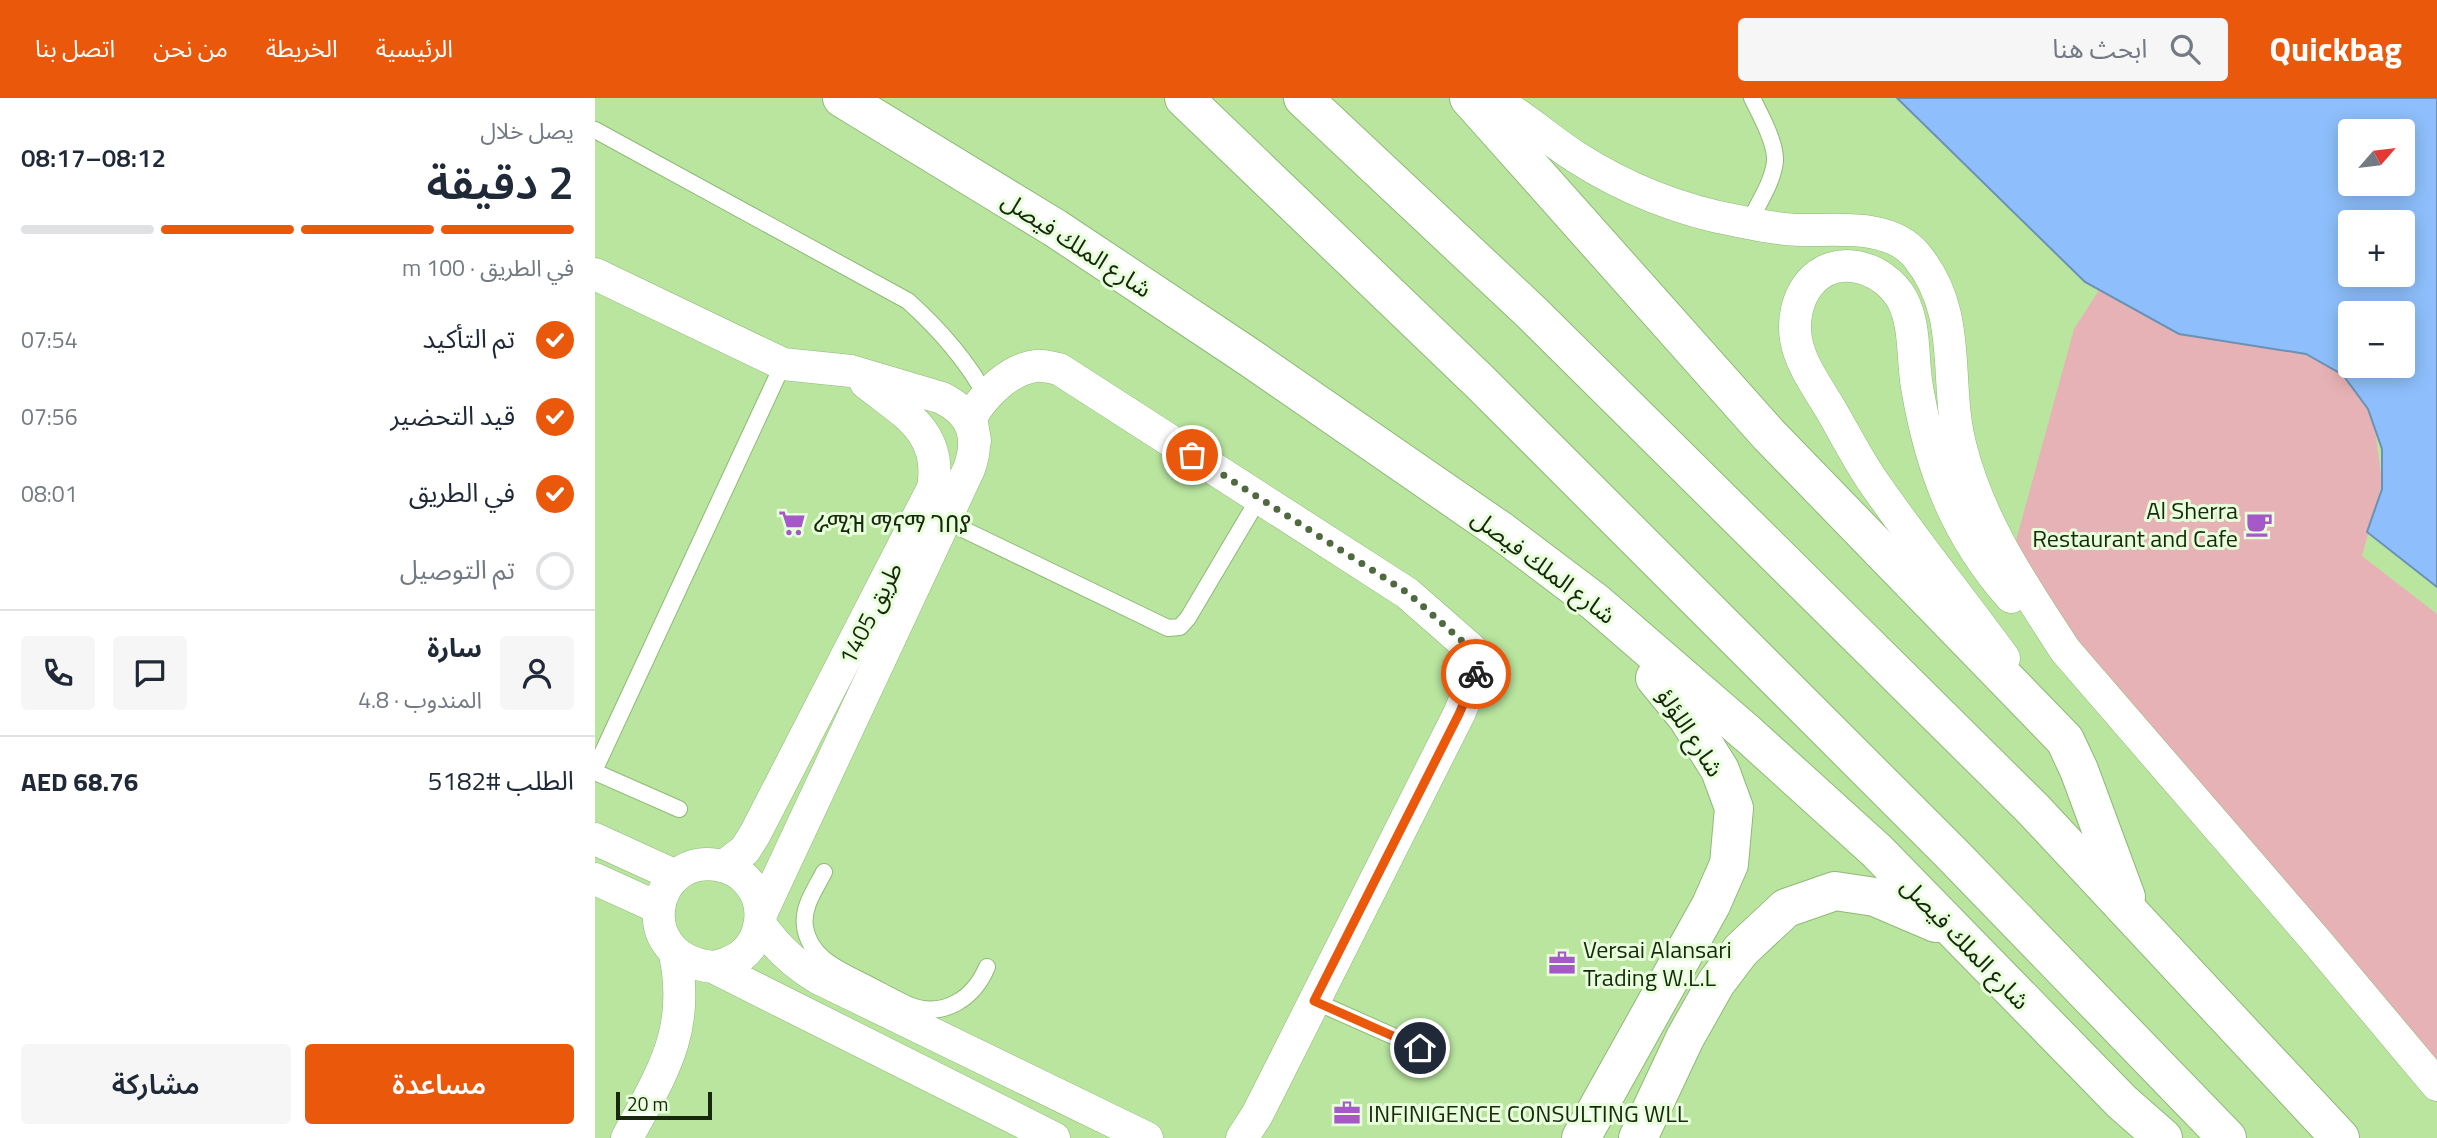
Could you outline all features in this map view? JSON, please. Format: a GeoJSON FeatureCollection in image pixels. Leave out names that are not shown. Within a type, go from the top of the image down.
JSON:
{"type":"FeatureCollection","features":[{"type":"Feature","properties":{"kind":"main road","name":"شارع الملك فيصل"},"geometry":{"type":"LineString","coordinates":[[842,98],[1055,228],[1249,357],[1501,531],[1595,602],[1749,735],[1877,851],[2122,1102],[2163,1138]]}},
{"type":"Feature","properties":{"kind":"main road"},"geometry":{"type":"LineString","coordinates":[[1184,98],[1511,412],[1961,863],[2227,1138]]}},
{"type":"Feature","properties":{"kind":"main road"},"geometry":{"type":"LineString","coordinates":[[1303,98],[1551,332],[2033,809],[2340,1138]]}},
{"type":"Feature","properties":{"kind":"main road"},"geometry":{"type":"LineString","coordinates":[[1469,98],[1769,435],[2065,740],[2135,919]]}},
{"type":"Feature","properties":{"kind":"main road","name":"شارع اللؤلؤ"},"geometry":{"type":"LineString","coordinates":[[1581,1138],[1711,905],[1729,864],[1734,808],[1720,770],[1687,717],[1595,602]]}},
{"type":"Feature","properties":{"kind":"main road"},"geometry":{"type":"LineString","coordinates":[[1637,1138],[1685,1038],[1716,984],[1741,950],[1787,908],[1835,891],[1875,897],[1906,908],[1957,933]]}},
{"type":"Feature","properties":{"kind":"street"},"geometry":{"type":"LineString","coordinates":[[1488,98],[1507,106],[1579,159],[1618,180],[1672,203],[1705,213],[1798,230],[1858,229],[1887,237],[1914,253],[1933,282],[1946,315],[1952,361],[1952,403],[1960,446],[1985,518],[2003,552],[2065,650],[2437,1085]]}},
{"type":"Feature","properties":{"kind":"street"},"geometry":{"type":"LineString","coordinates":[[2065,650],[2032,622],[2002,587],[1961,528],[1930,448],[1914,372],[1910,323],[1901,297],[1881,276],[1866,269],[1853,265],[1826,270],[1807,286],[1796,311],[1799,354],[1873,481],[2065,740]]}},
{"type":"Feature","properties":{"kind":"street"},"geometry":{"type":"LineString","coordinates":[[595,274],[783,365],[851,371],[942,398],[965,414],[975,441]]}},
{"type":"Feature","properties":{"kind":"street","name":"طريق 1405"},"geometry":{"type":"LineString","coordinates":[[761,919],[969,468],[975,441],[971,417],[986,396],[1014,374],[1037,366],[1059,369],[1408,593],[1471,649],[1477,671],[1459,714],[1257,1115],[1242,1138]]}},
{"type":"Feature","properties":{"kind":"street","name":"طريق 1405"},"geometry":{"type":"LineString","coordinates":[[724,866],[745,850],[755,834],[933,488],[936,473],[934,458],[923,431],[851,371]]}},
{"type":"Feature","properties":{"kind":"street"},"geometry":{"type":"LineString","coordinates":[[595,839],[676,876]]}},
{"type":"Feature","properties":{"kind":"street"},"geometry":{"type":"LineString","coordinates":[[627,1138],[660,1077],[673,1046],[681,996],[675,954],[662,933],[659,908],[662,896],[676,876],[699,865],[724,866],[738,873],[750,884],[758,898],[761,919],[775,945],[802,969],[871,995],[1147,1138]]}},
{"type":"Feature","properties":{"kind":"street"},"geometry":{"type":"LineString","coordinates":[[595,879],[659,908]]}},
{"type":"Feature","properties":{"kind":"street"},"geometry":{"type":"LineString","coordinates":[[713,967],[729,963],[744,954],[755,940],[761,919]]}},
{"type":"Feature","properties":{"kind":"street"},"geometry":{"type":"LineString","coordinates":[[675,954],[687,961],[713,967],[1054,1138]]}},
{"type":"Feature","properties":{"kind":"lane"},"geometry":{"type":"LineString","coordinates":[[1749,222],[1765,191],[1775,159],[1766,125],[1752,98]]}},
{"type":"Feature","properties":{"kind":"lane"},"geometry":{"type":"LineString","coordinates":[[595,130],[908,301],[935,325],[972,369],[986,396]]}},
{"type":"Feature","properties":{"kind":"lane"},"geometry":{"type":"LineString","coordinates":[[679,809],[595,771],[783,365]]}},
{"type":"Feature","properties":{"kind":"lane"},"geometry":{"type":"LineString","coordinates":[[944,520],[1168,628],[1181,626],[1188,618],[1259,498]]}},
{"type":"Feature","properties":{"kind":"lane"},"geometry":{"type":"LineString","coordinates":[[824,872],[806,908],[805,930],[809,941],[823,959],[871,995],[926,1009],[942,1008],[971,994],[987,967]]}},
{"type":"Feature","properties":{"kind":"lane"},"geometry":{"type":"LineString","coordinates":[[1314,1001],[1420,1048]]}},
{"type":"Feature","properties":{"kind":"shaded area"},"geometry":{"type":"Polygon","coordinates":[[[2099,290],[2179,334],[2306,354],[2338,372],[2338,378],[2345,378],[2368,409],[2375,428],[2382,483],[2362,556],[2437,614],[2437,1097],[2006,577],[2074,329],[2099,290]]]}},
{"type":"Feature","properties":{"kind":"water"},"geometry":{"type":"Polygon","coordinates":[[[1897,98],[2437,98],[2437,587],[2367,532],[2382,489],[2382,449],[2368,409],[2345,378],[2415,378],[2415,301],[2338,301],[2338,372],[2306,354],[2179,334],[2085,282],[1897,98]]]}},
{"type":"Feature","properties":{"kind":"way so far"},"geometry":{"type":"LineString","coordinates":[[1192,455],[1408,593],[1471,649],[1476,674]]}},
{"type":"Feature","properties":{"kind":"place","name":"ራሚዝ ማናማ ገበያ"},"geometry":{"type":"Point","coordinates":[792,523]}},
{"type":"Feature","properties":{"kind":"place","name":"Al Sherra Restaurant and Cafe"},"geometry":{"type":"Point","coordinates":[2259,524]}},
{"type":"Feature","properties":{"kind":"place","name":"Versai Alansari Trading W.L.L"},"geometry":{"type":"Point","coordinates":[1562,963]}},
{"type":"Feature","properties":{"kind":"place","name":"INFINIGENCE CONSULTING WLL"},"geometry":{"type":"Point","coordinates":[1347,1113]}},
{"type":"Feature","properties":{"kind":"route"},"geometry":{"type":"LineString","coordinates":[[1420,1048],[1314,1001],[1459,714],[1476,674]]}}]}
